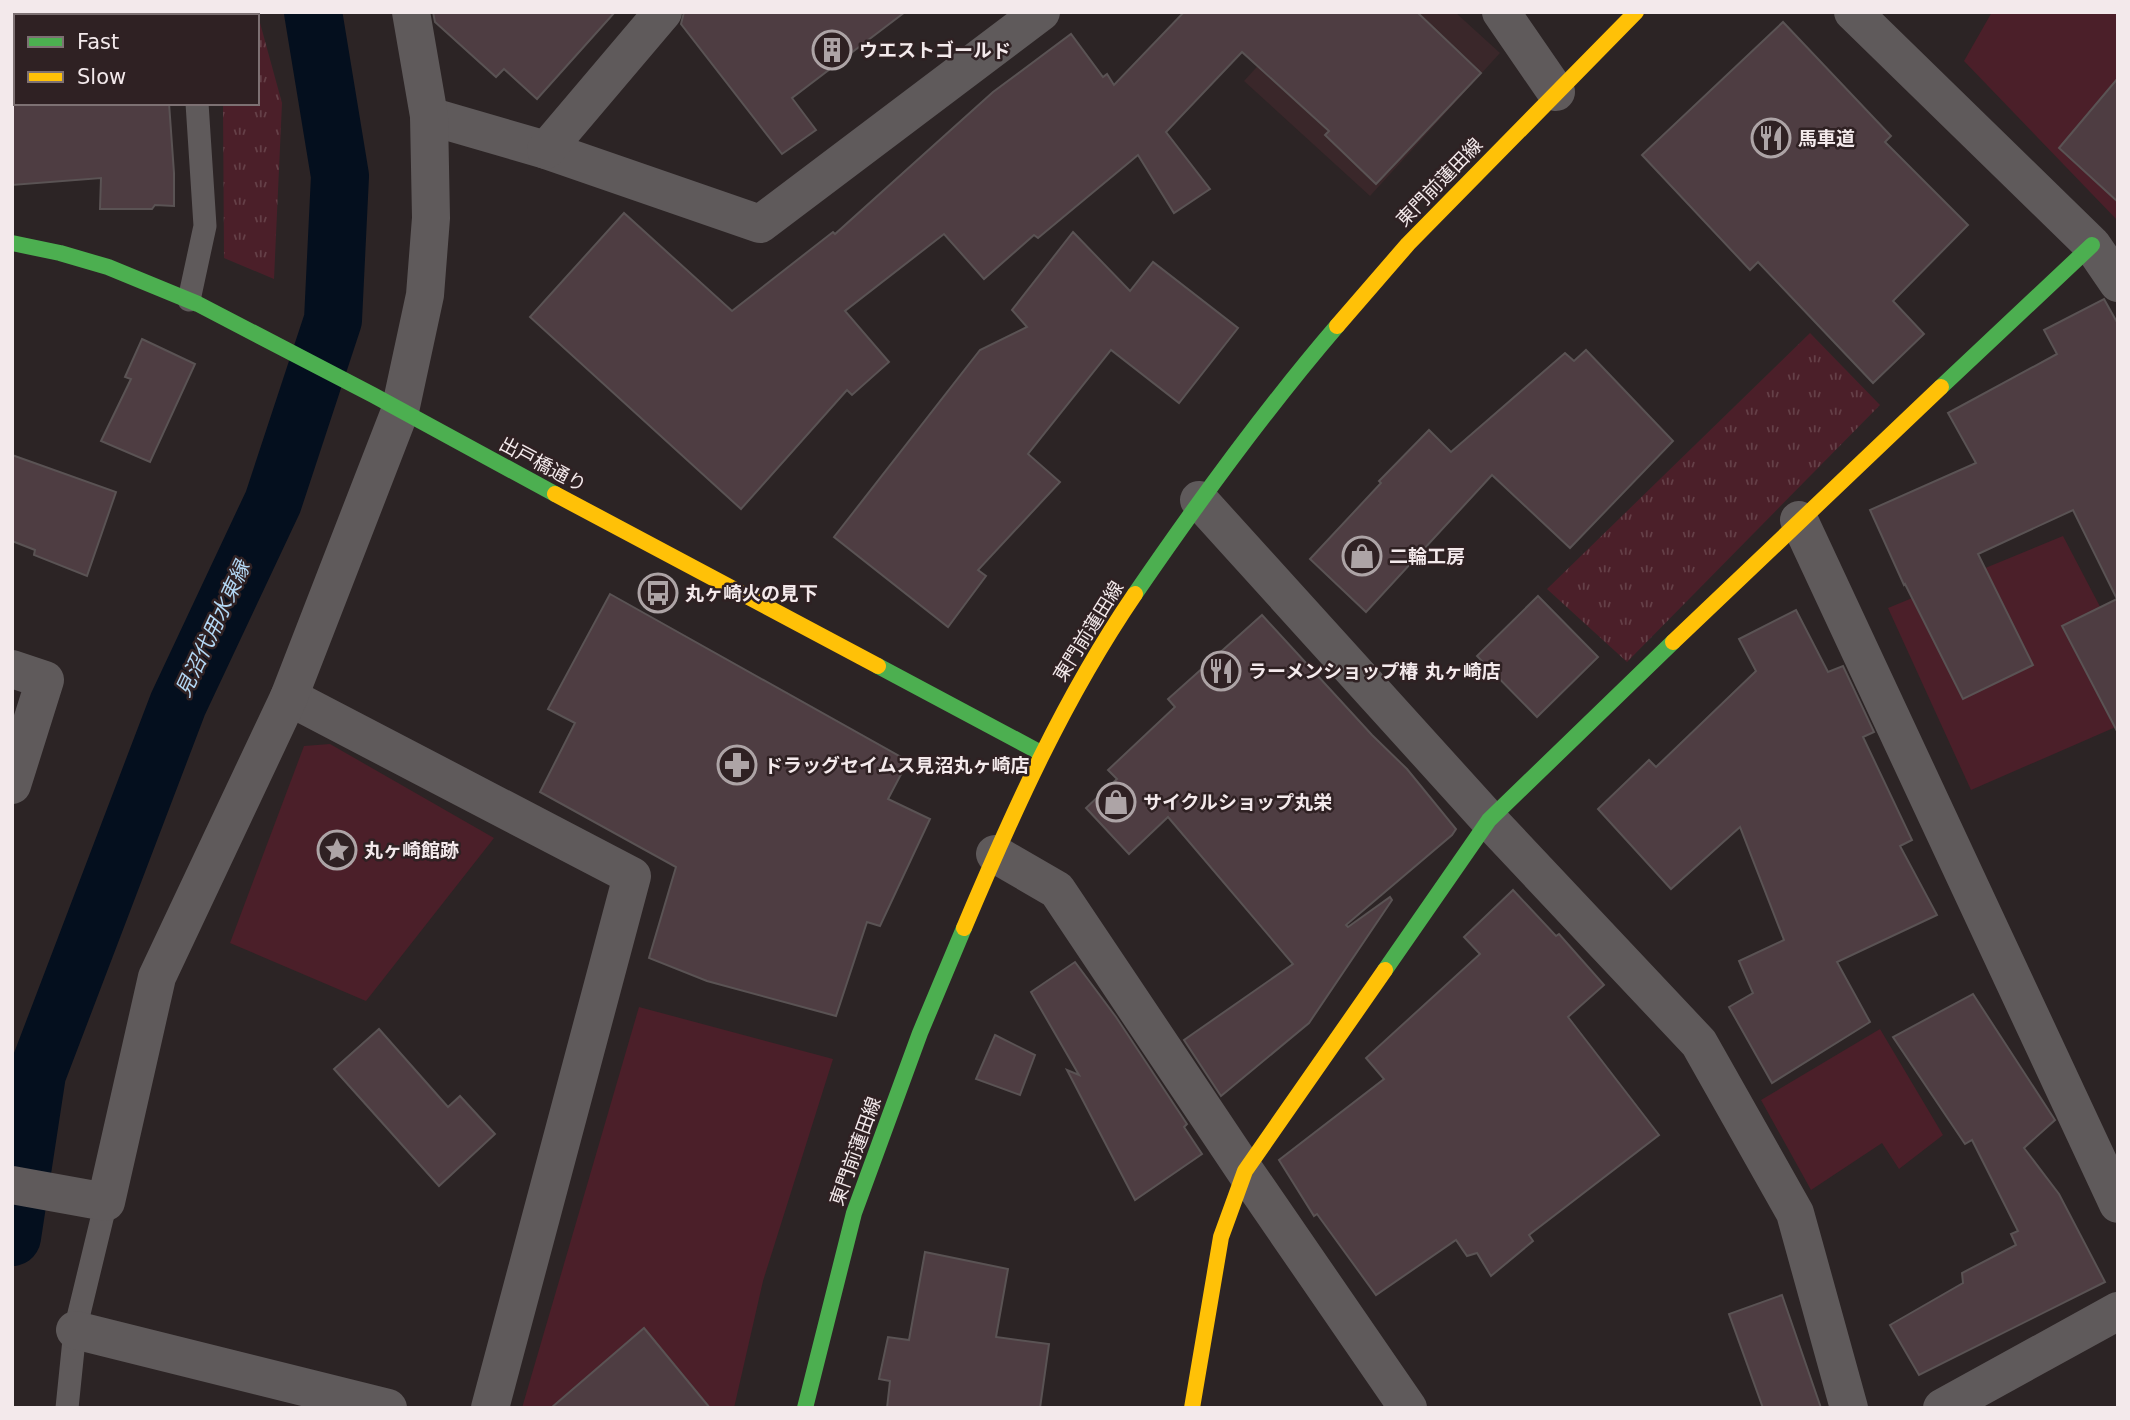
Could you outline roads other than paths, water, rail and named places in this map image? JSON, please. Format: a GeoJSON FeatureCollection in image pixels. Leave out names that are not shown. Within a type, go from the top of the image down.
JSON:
{"type":"FeatureCollection","features":[{"type":"Feature","properties":{"kind":"street"},"geometry":{"type":"LineString","coordinates":[[12,1185],[93,1200],[157,977],[289,697],[386,403],[425,295],[431,218],[429,116],[411,12]]}},
{"type":"Feature","properties":{"kind":"street"},"geometry":{"type":"LineString","coordinates":[[546,150],[663,12]]}},
{"type":"Feature","properties":{"kind":"street"},"geometry":{"type":"LineString","coordinates":[[429,116],[546,150],[760,224],[1041,12]]}},
{"type":"Feature","properties":{"kind":"street"},"geometry":{"type":"LineString","coordinates":[[1501,12],[1556,92]]}},
{"type":"Feature","properties":{"kind":"street","name":"東門前蓮田線"},"geometry":{"type":"LineString","coordinates":[[805,1408],[855,1213],[920,1033],[995,854],[1041,753],[1103,641],[1199,500],[1307,361],[1408,244],[1636,12]]}},
{"type":"Feature","properties":{"kind":"street"},"geometry":{"type":"LineString","coordinates":[[1853,12],[2092,244],[2118,283]]}},
{"type":"Feature","properties":{"kind":"street","name":"出戸橋通り"},"geometry":{"type":"LineString","coordinates":[[12,243],[117,269],[189,300],[1041,753]]}},
{"type":"Feature","properties":{"kind":"street"},"geometry":{"type":"LineString","coordinates":[[1192,1408],[1222,1237],[1245,1171],[1489,820],[1799,520],[2092,244]]}},
{"type":"Feature","properties":{"kind":"street"},"geometry":{"type":"LineString","coordinates":[[1199,500],[1489,820],[1699,1043],[1795,1213],[1849,1408]]}},
{"type":"Feature","properties":{"kind":"street"},"geometry":{"type":"LineString","coordinates":[[1799,520],[2118,1204]]}},
{"type":"Feature","properties":{"kind":"street"},"geometry":{"type":"LineString","coordinates":[[12,669],[45,680],[12,785]]}},
{"type":"Feature","properties":{"kind":"street"},"geometry":{"type":"LineString","coordinates":[[289,697],[632,876],[490,1408]]}},
{"type":"Feature","properties":{"kind":"street"},"geometry":{"type":"LineString","coordinates":[[995,854],[1057,890],[1408,1408]]}},
{"type":"Feature","properties":{"kind":"street"},"geometry":{"type":"LineString","coordinates":[[1942,1408],[2118,1311]]}},
{"type":"Feature","properties":{"kind":"street"},"geometry":{"type":"LineString","coordinates":[[75,1330],[388,1408]]}},
{"type":"Feature","properties":{"kind":"lane"},"geometry":{"type":"LineString","coordinates":[[189,300],[205,226],[197,105]]}},
{"type":"Feature","properties":{"kind":"lane"},"geometry":{"type":"LineString","coordinates":[[68,1408],[75,1330],[93,1200]]}},
{"type":"Feature","properties":{"kind":"waterway","name":"見沼代用水東縁"},"geometry":{"type":"LineString","coordinates":[[12,1237],[37,1074],[178,704],[273,502],[333,320],[340,176],[313,12]]}},
{"type":"Feature","properties":{"kind":"place","name":"ウエストゴールド"},"geometry":{"type":"Point","coordinates":[832,50]}},
{"type":"Feature","properties":{"kind":"place","name":"馬車道"},"geometry":{"type":"Point","coordinates":[1771,138]}},
{"type":"Feature","properties":{"kind":"place","name":"二輪工房"},"geometry":{"type":"Point","coordinates":[1362,556]}},
{"type":"Feature","properties":{"kind":"place","name":"丸ヶ崎火の見下"},"geometry":{"type":"Point","coordinates":[658,593]}},
{"type":"Feature","properties":{"kind":"place","name":"ラーメンショップ椿 丸ヶ崎店"},"geometry":{"type":"Point","coordinates":[1221,671]}},
{"type":"Feature","properties":{"kind":"place","name":"ドラッグセイムス見沼丸ヶ崎店"},"geometry":{"type":"Point","coordinates":[737,765]}},
{"type":"Feature","properties":{"kind":"place","name":"サイクルショップ丸栄"},"geometry":{"type":"Point","coordinates":[1116,802]}},
{"type":"Feature","properties":{"kind":"place","name":"丸ヶ崎館跡"},"geometry":{"type":"Point","coordinates":[337,850]}}]}
